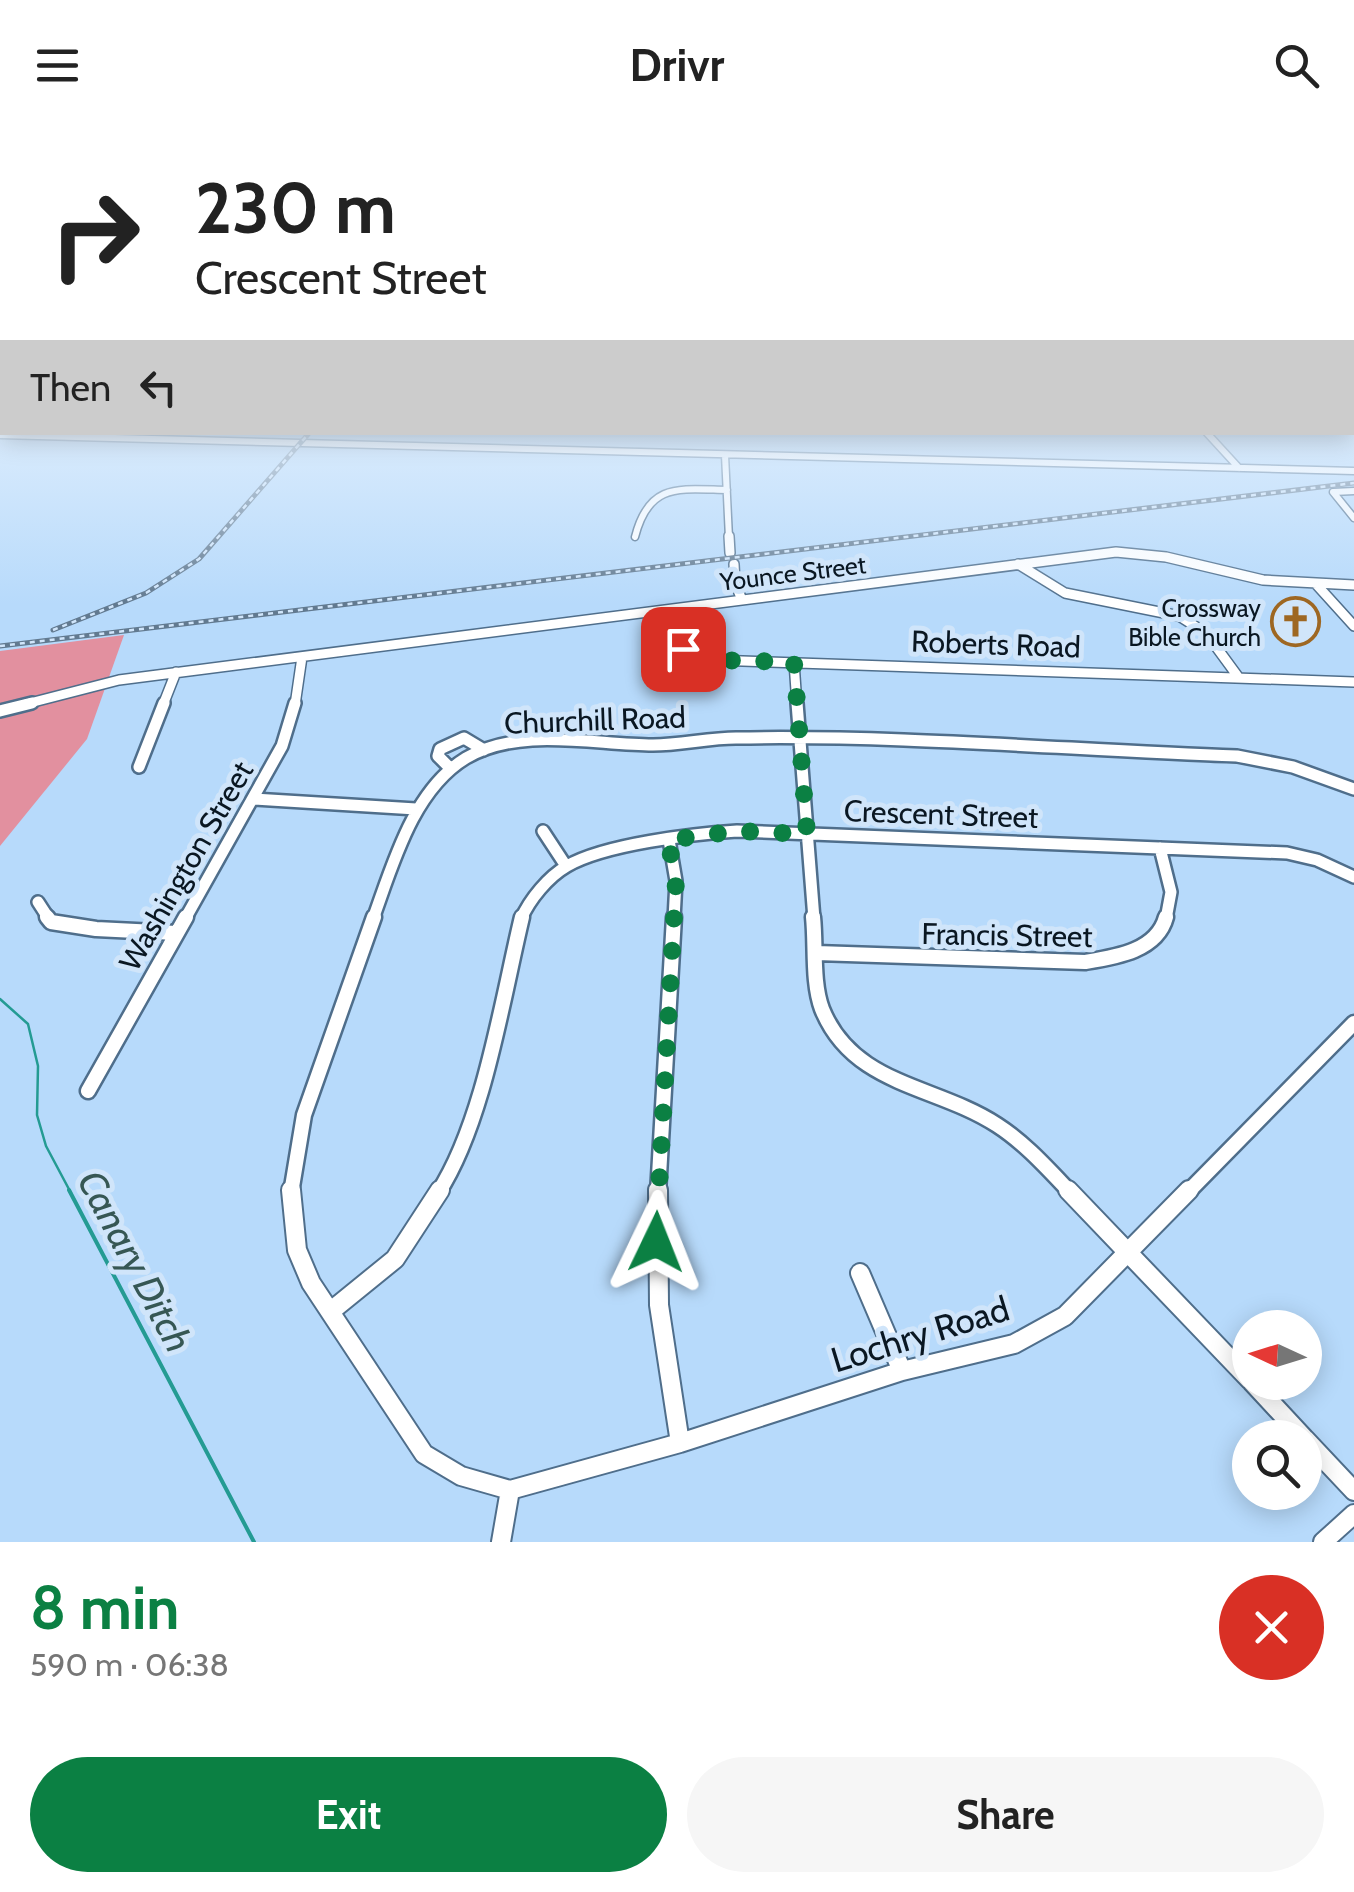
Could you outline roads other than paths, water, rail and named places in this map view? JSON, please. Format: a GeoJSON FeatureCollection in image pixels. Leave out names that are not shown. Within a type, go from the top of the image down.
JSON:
{"type":"FeatureCollection","features":[{"type":"Feature","properties":{"kind":"street"},"geometry":{"type":"LineString","coordinates":[[727,473],[730,553]]}},
{"type":"Feature","properties":{"kind":"street"},"geometry":{"type":"LineString","coordinates":[[635,537],[640,511],[654,498],[685,490],[727,490]]}},
{"type":"Feature","properties":{"kind":"street"},"geometry":{"type":"LineString","coordinates":[[1354,491],[1333,492],[1354,518]]}},
{"type":"Feature","properties":{"kind":"street","name":"Younce Street"},"geometry":{"type":"LineString","coordinates":[[0,710],[46,702],[106,683],[176,672],[1018,564],[1135,553],[1242,577],[1354,585]]}},
{"type":"Feature","properties":{"kind":"street"},"geometry":{"type":"LineString","coordinates":[[734,564],[734,582],[742,600]]}},
{"type":"Feature","properties":{"kind":"street"},"geometry":{"type":"LineString","coordinates":[[1018,564],[1042,584],[1080,600],[1158,612],[1195,625],[1238,678]]}},
{"type":"Feature","properties":{"kind":"street"},"geometry":{"type":"LineString","coordinates":[[1316,584],[1354,626]]}},
{"type":"Feature","properties":{"kind":"street","name":"Roberts Road"},"geometry":{"type":"LineString","coordinates":[[662,611],[676,644],[690,654],[714,660],[1354,682]]}},
{"type":"Feature","properties":{"kind":"street","name":"Washington Street"},"geometry":{"type":"LineString","coordinates":[[88,1091],[289,730],[302,657]]}},
{"type":"Feature","properties":{"kind":"street"},"geometry":{"type":"LineString","coordinates":[[794,662],[820,1002],[833,1032],[852,1056],[891,1080],[995,1123],[1030,1150],[1232,1361]]}},
{"type":"Feature","properties":{"kind":"street"},"geometry":{"type":"LineString","coordinates":[[139,767],[176,672]]}},
{"type":"Feature","properties":{"kind":"street"},"geometry":{"type":"LineString","coordinates":[[450,768],[438,756],[440,749],[450,742],[464,738],[484,750]]}},
{"type":"Feature","properties":{"kind":"street","name":"Churchill Road"},"geometry":{"type":"LineString","coordinates":[[510,1490],[462,1476],[424,1454],[298,1259],[289,1206],[293,1150],[416,809],[450,768],[484,750],[533,741],[648,745],[728,738],[1237,756],[1293,766],[1354,789]]}},
{"type":"Feature","properties":{"kind":"street"},"geometry":{"type":"LineString","coordinates":[[252,799],[416,809]]}},
{"type":"Feature","properties":{"kind":"street"},"geometry":{"type":"LineString","coordinates":[[543,830],[566,866]]}},
{"type":"Feature","properties":{"kind":"street","name":"Crescent Street"},"geometry":{"type":"LineString","coordinates":[[332,1311],[395,1259],[456,1165],[486,1064],[522,914],[539,890],[566,866],[598,854],[737,831],[1287,854],[1317,860],[1354,877]]}},
{"type":"Feature","properties":{"kind":"street"},"geometry":{"type":"LineString","coordinates":[[668,840],[676,881],[656,1265],[664,1347],[680,1443]]}},
{"type":"Feature","properties":{"kind":"street","name":"Francis Street"},"geometry":{"type":"LineString","coordinates":[[817,953],[1067,966],[1130,955],[1158,934],[1168,912],[1172,893],[1160,848]]}},
{"type":"Feature","properties":{"kind":"street"},"geometry":{"type":"LineString","coordinates":[[38,902],[51,922],[176,933]]}},
{"type":"Feature","properties":{"kind":"street","name":"Lochry Road"},"geometry":{"type":"LineString","coordinates":[[510,1490],[680,1443],[902,1371],[1014,1344],[1065,1316],[1354,1023]]}},
{"type":"Feature","properties":{"kind":"street"},"geometry":{"type":"LineString","coordinates":[[860,1273],[902,1371]]}},
{"type":"Feature","properties":{"kind":"street"},"geometry":{"type":"LineString","coordinates":[[1269,1400],[1287,1420]]}},
{"type":"Feature","properties":{"kind":"street"},"geometry":{"type":"LineString","coordinates":[[1322,1457],[1354,1491]]}},
{"type":"Feature","properties":{"kind":"street"},"geometry":{"type":"LineString","coordinates":[[501,1542],[510,1490]]}},
{"type":"Feature","properties":{"kind":"street"},"geometry":{"type":"LineString","coordinates":[[1323,1542],[1354,1514]]}},
{"type":"Feature","properties":{"kind":"waterway","name":"Canary Ditch"},"geometry":{"type":"LineString","coordinates":[[0,999],[28,1024],[38,1066],[37,1115],[46,1146],[71,1193]]}},
{"type":"Feature","properties":{"kind":"waterway","name":"Canary Ditch"},"geometry":{"type":"LineString","coordinates":[[69,1190],[254,1542]]}},
{"type":"Feature","properties":{"kind":"railway"},"geometry":{"type":"LineString","coordinates":[[53,630],[146,593],[199,559],[274,473]]}},
{"type":"Feature","properties":{"kind":"railway"},"geometry":{"type":"LineString","coordinates":[[0,646],[1354,483]]}},
{"type":"Feature","properties":{"kind":"place","name":"Crossway Bible Church"},"geometry":{"type":"Point","coordinates":[1296,622]}}]}
